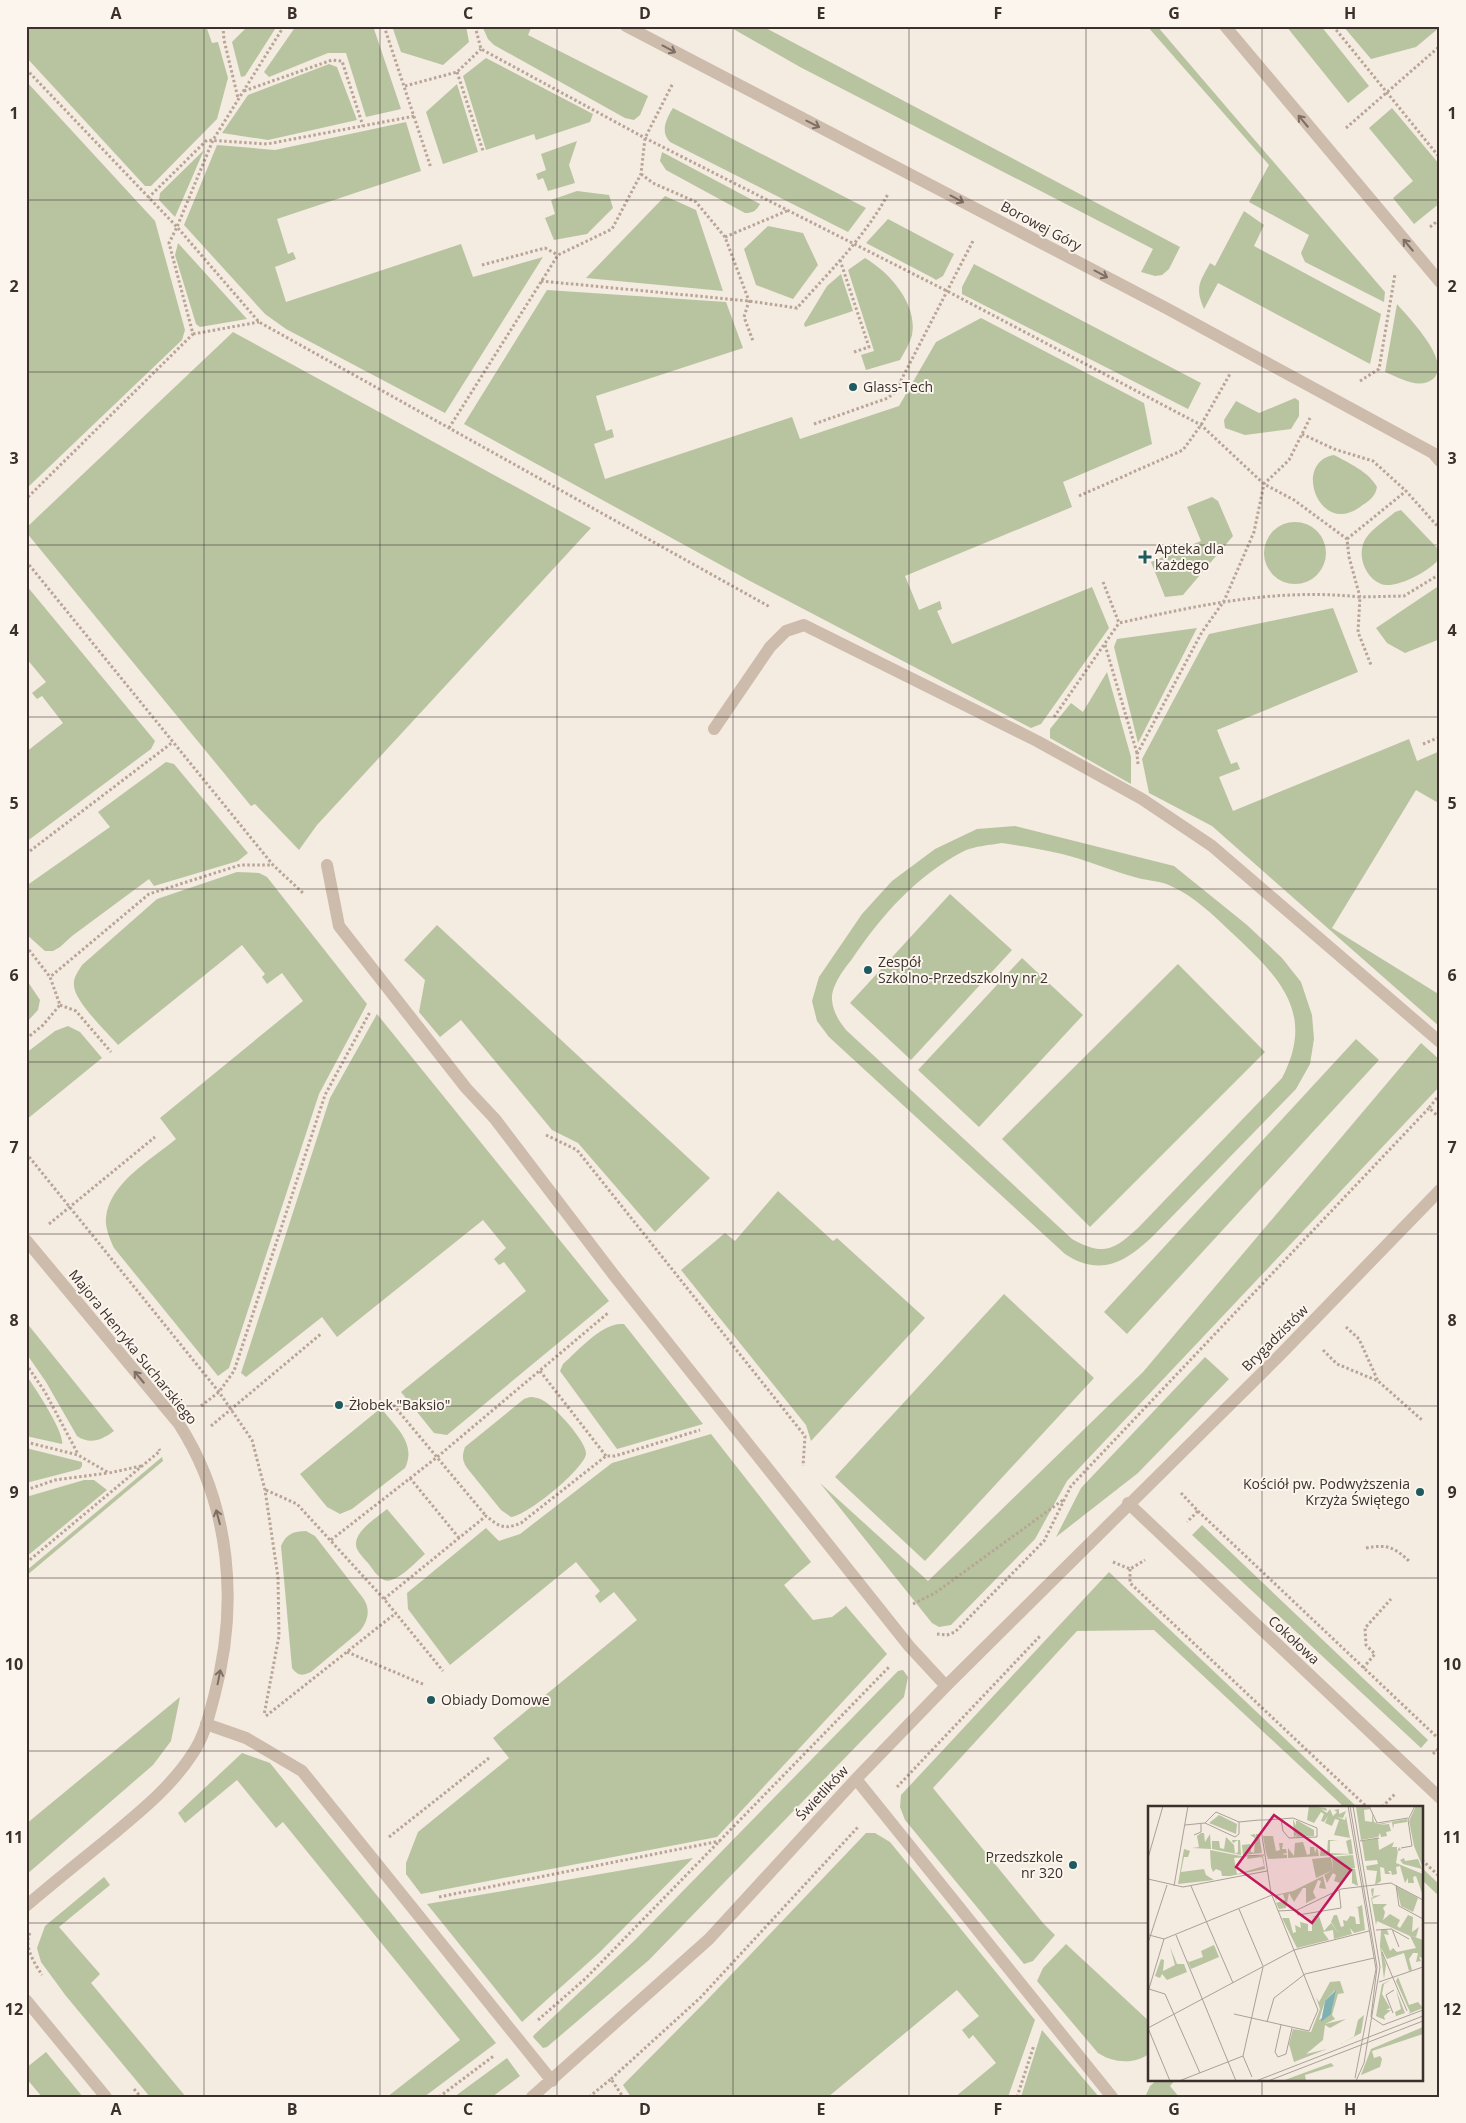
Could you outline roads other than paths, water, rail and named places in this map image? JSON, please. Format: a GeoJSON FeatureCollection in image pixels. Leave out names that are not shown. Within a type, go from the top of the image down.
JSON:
{"type":"FeatureCollection","features":[{"type":"Feature","properties":{"kind":"street","name":"Borowej Góry"},"geometry":{"type":"LineString","coordinates":[[626,26],[1244,349],[1438,454]]}},
{"type":"Feature","properties":{"kind":"street"},"geometry":{"type":"LineString","coordinates":[[1225,26],[1440,282]]}},
{"type":"Feature","properties":{"kind":"street"},"geometry":{"type":"LineString","coordinates":[[714,729],[770,647],[786,631],[804,625],[1037,741],[1142,800],[1212,846],[1440,1042]]}},
{"type":"Feature","properties":{"kind":"street"},"geometry":{"type":"LineString","coordinates":[[327,865],[339,926],[466,1088],[494,1119],[729,1421],[909,1646],[946,1686]]}},
{"type":"Feature","properties":{"kind":"street","name":"Brygadzistów"},"geometry":{"type":"LineString","coordinates":[[1128,1503],[1279,1356],[1440,1190]]}},
{"type":"Feature","properties":{"kind":"street","name":"Majora Henryka Sucharskiego"},"geometry":{"type":"LineString","coordinates":[[26,1906],[156,1797],[174,1779],[194,1752],[206,1724],[219,1679],[226,1633],[229,1589],[225,1542],[208,1481],[191,1443],[179,1424],[27,1241]]}},
{"type":"Feature","properties":{"kind":"street","name":"Świetlików"},"geometry":{"type":"LineString","coordinates":[[532,2097],[708,1939],[856,1779],[1128,1503]]}},
{"type":"Feature","properties":{"kind":"street","name":"Cokołowa"},"geometry":{"type":"LineString","coordinates":[[1128,1503],[1440,1798]]}},
{"type":"Feature","properties":{"kind":"street"},"geometry":{"type":"LineString","coordinates":[[206,1724],[246,1738],[302,1771],[552,2081]]}},
{"type":"Feature","properties":{"kind":"street"},"geometry":{"type":"LineString","coordinates":[[856,1779],[1112,2097]]}},
{"type":"Feature","properties":{"kind":"street"},"geometry":{"type":"LineString","coordinates":[[26,2000],[106,2097]]}},
{"type":"Feature","properties":{"kind":"place","name":"Glass-Tech"},"geometry":{"type":"Point","coordinates":[853,387]}},
{"type":"Feature","properties":{"kind":"place","name":"Apteka dla każdego"},"geometry":{"type":"Point","coordinates":[1145,557]}},
{"type":"Feature","properties":{"kind":"place","name":"Zespół Szkolno-Przedszkolny nr 2"},"geometry":{"type":"Point","coordinates":[868,970]}},
{"type":"Feature","properties":{"kind":"place","name":"Żłobek \"Baksio\""},"geometry":{"type":"Point","coordinates":[339,1405]}},
{"type":"Feature","properties":{"kind":"place","name":"Kościół pw. Podwyższenia Krzyża Świętego"},"geometry":{"type":"Point","coordinates":[1420,1492]}},
{"type":"Feature","properties":{"kind":"place","name":"Obiady Domowe"},"geometry":{"type":"Point","coordinates":[431,1700]}},
{"type":"Feature","properties":{"kind":"place","name":"Przedszkole nr 320"},"geometry":{"type":"Point","coordinates":[1073,1865]}}]}
